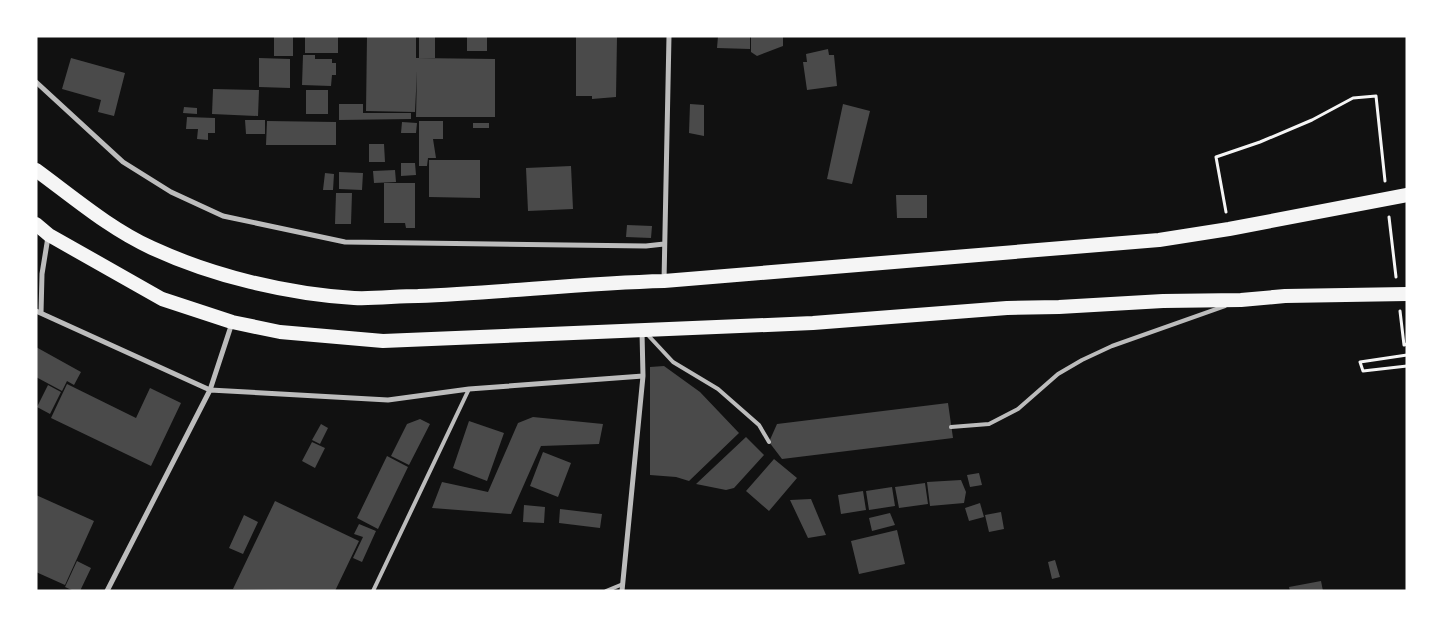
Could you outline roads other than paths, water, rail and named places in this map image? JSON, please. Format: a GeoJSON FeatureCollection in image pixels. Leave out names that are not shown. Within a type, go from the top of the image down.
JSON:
{"type":"FeatureCollection","features":[{"type":"Feature","properties":{"kind":"highway"},"geometry":{"type":"LineString","coordinates":[[36,170],[119,229],[152,248],[207,268],[275,288],[354,298],[452,295],[616,282],[664,281],[1111,245],[1229,229],[1407,195]]}},
{"type":"Feature","properties":{"kind":"highway"},"geometry":{"type":"LineString","coordinates":[[36,224],[49,235],[162,299],[232,322],[280,332],[383,341],[813,323],[1007,308],[1163,301],[1241,300],[1285,296],[1401,295]]}},
{"type":"Feature","properties":{"kind":"street"},"geometry":{"type":"LineString","coordinates":[[664,281],[669,36]]}},
{"type":"Feature","properties":{"kind":"street"},"geometry":{"type":"LineString","coordinates":[[36,82],[123,162],[171,192],[223,216],[345,242],[646,246],[664,244]]}},
{"type":"Feature","properties":{"kind":"street"},"geometry":{"type":"LineString","coordinates":[[49,235],[38,312],[210,390],[388,400],[469,389],[643,376]]}},
{"type":"Feature","properties":{"kind":"street"},"geometry":{"type":"LineString","coordinates":[[107,591],[210,390],[232,322]]}},
{"type":"Feature","properties":{"kind":"street"},"geometry":{"type":"LineString","coordinates":[[622,591],[643,376],[642,330]]}},
{"type":"Feature","properties":{"kind":"lane"},"geometry":{"type":"LineString","coordinates":[[951,427],[990,424],[1018,409],[1058,374],[1082,360],[1112,346],[1241,300]]}},
{"type":"Feature","properties":{"kind":"lane"},"geometry":{"type":"LineString","coordinates":[[642,330],[674,362],[718,390],[759,425],[769,442]]}},
{"type":"Feature","properties":{"kind":"lane"},"geometry":{"type":"LineString","coordinates":[[374,591],[469,389]]}},
{"type":"Feature","properties":{"kind":"lane"},"geometry":{"type":"LineString","coordinates":[[606,591],[623,584]]}}]}
